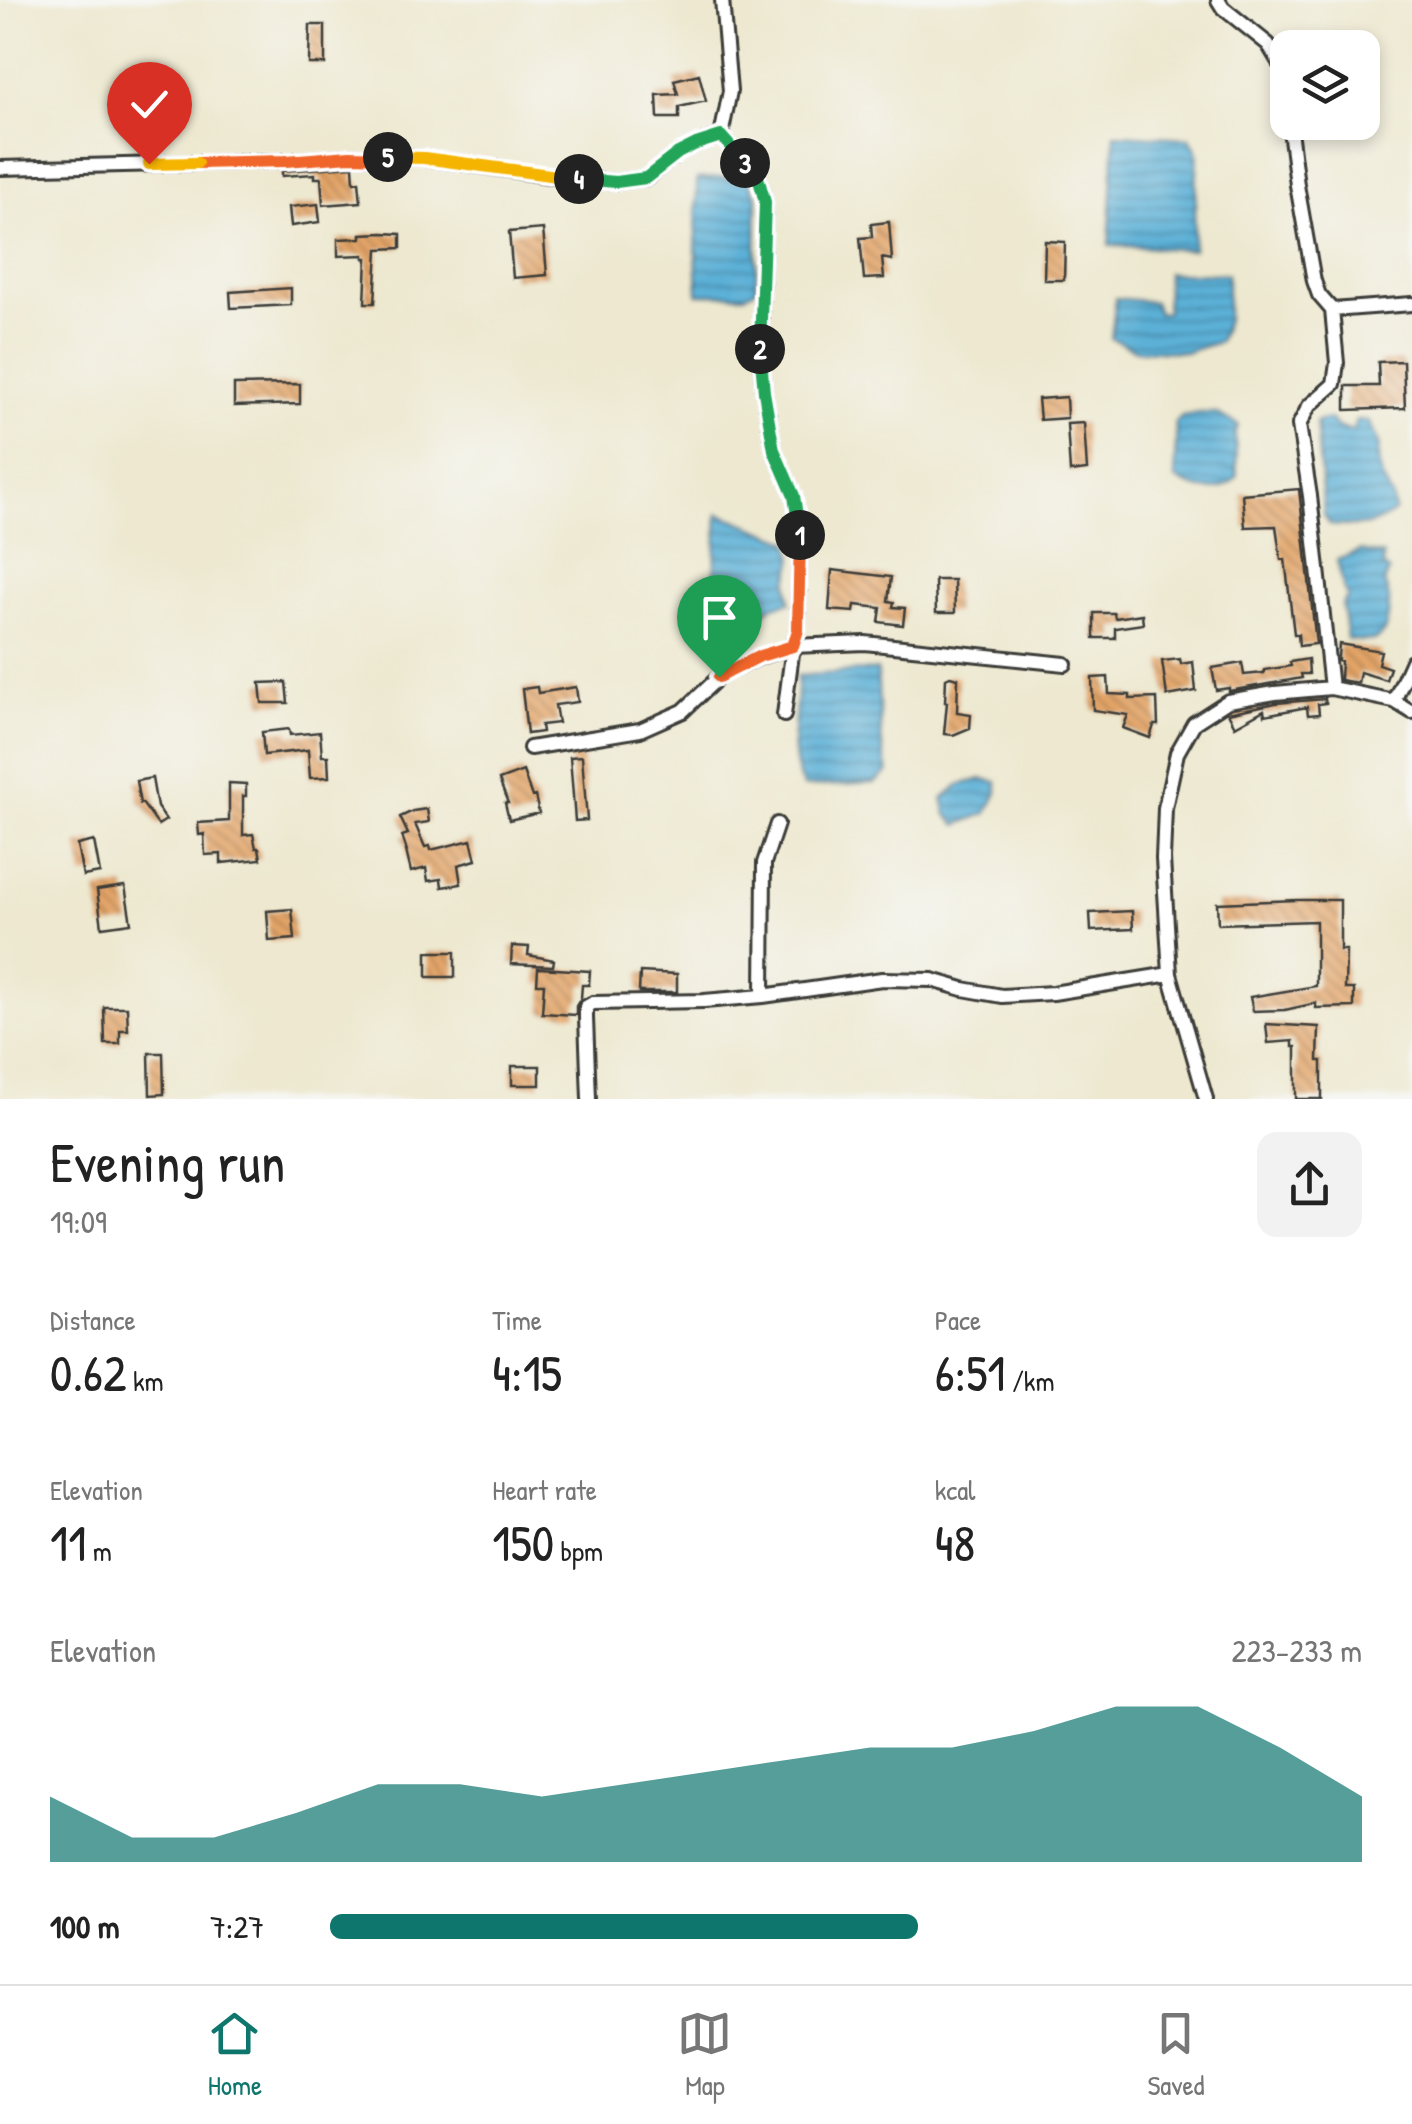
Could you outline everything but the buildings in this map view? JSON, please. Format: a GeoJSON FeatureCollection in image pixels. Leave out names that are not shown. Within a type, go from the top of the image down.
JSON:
{"type":"FeatureCollection","features":[{"type":"Feature","properties":{"kind":"street"},"geometry":{"type":"LineString","coordinates":[[721,136],[730,91],[722,0]]}},
{"type":"Feature","properties":{"kind":"street"},"geometry":{"type":"LineString","coordinates":[[1218,0],[1270,47]]}},
{"type":"Feature","properties":{"kind":"street"},"geometry":{"type":"LineString","coordinates":[[0,168],[350,156],[424,158],[616,182],[646,178],[678,153],[721,136]]}},
{"type":"Feature","properties":{"kind":"street"},"geometry":{"type":"LineString","coordinates":[[721,136],[758,177],[765,202],[760,354],[774,450],[794,496],[800,538],[798,630],[784,715]]}},
{"type":"Feature","properties":{"kind":"street"},"geometry":{"type":"LineString","coordinates":[[1291,140],[1314,281],[1332,310],[1337,363],[1334,384],[1309,406],[1299,425],[1331,688]]}},
{"type":"Feature","properties":{"kind":"street"},"geometry":{"type":"LineString","coordinates":[[1332,310],[1412,304]]}},
{"type":"Feature","properties":{"kind":"street"},"geometry":{"type":"LineString","coordinates":[[530,748],[640,730],[683,712],[719,677],[760,656],[793,646],[865,643],[1065,664]]}},
{"type":"Feature","properties":{"kind":"street"},"geometry":{"type":"LineString","coordinates":[[1394,701],[1412,661]]}},
{"type":"Feature","properties":{"kind":"street"},"geometry":{"type":"LineString","coordinates":[[1206,1099],[1170,974],[1163,858],[1165,808],[1176,754],[1194,723],[1228,702],[1275,693],[1331,688],[1394,701],[1412,712]]}},
{"type":"Feature","properties":{"kind":"street"},"geometry":{"type":"LineString","coordinates":[[762,996],[764,863],[777,824]]}},
{"type":"Feature","properties":{"kind":"street"},"geometry":{"type":"LineString","coordinates":[[589,1099],[586,1008],[593,1002],[704,1001],[882,979],[932,980],[1002,996],[1052,993],[1170,974]]}},
{"type":"Feature","properties":{"kind":"water"},"geometry":{"type":"Polygon","coordinates":[[[1115,134],[1190,138],[1198,153],[1193,250],[1109,245],[1115,134]]]}},
{"type":"Feature","properties":{"kind":"water"},"geometry":{"type":"Polygon","coordinates":[[[746,176],[757,196],[756,289],[746,295],[698,294],[697,179],[746,176]]]}},
{"type":"Feature","properties":{"kind":"water"},"geometry":{"type":"Polygon","coordinates":[[[1167,273],[1227,274],[1227,318],[1219,342],[1186,352],[1136,350],[1111,338],[1116,298],[1154,302],[1158,314],[1166,312],[1167,273]]]}},
{"type":"Feature","properties":{"kind":"water"},"geometry":{"type":"Polygon","coordinates":[[[1216,413],[1238,425],[1237,477],[1216,489],[1200,489],[1176,479],[1175,423],[1182,416],[1216,413]]]}},
{"type":"Feature","properties":{"kind":"water"},"geometry":{"type":"Polygon","coordinates":[[[1329,419],[1338,428],[1353,431],[1356,420],[1369,422],[1379,444],[1382,478],[1395,511],[1364,526],[1330,525],[1324,515],[1316,422],[1329,419]]]}},
{"type":"Feature","properties":{"kind":"water"},"geometry":{"type":"Polygon","coordinates":[[[718,513],[789,541],[794,558],[788,582],[790,602],[773,606],[762,614],[743,594],[714,585],[718,513]]]}},
{"type":"Feature","properties":{"kind":"water"},"geometry":{"type":"Polygon","coordinates":[[[1360,551],[1383,555],[1383,566],[1389,571],[1384,583],[1389,599],[1386,625],[1380,636],[1370,641],[1347,639],[1342,606],[1348,597],[1337,560],[1360,551]]]}},
{"type":"Feature","properties":{"kind":"water"},"geometry":{"type":"Polygon","coordinates":[[[877,670],[882,745],[888,772],[875,783],[804,787],[794,747],[797,676],[877,670]]]}},
{"type":"Feature","properties":{"kind":"water"},"geometry":{"type":"Polygon","coordinates":[[[982,779],[997,782],[997,793],[987,813],[957,825],[947,815],[943,799],[959,785],[982,779]]]}},
{"type":"Feature","properties":{"kind":"route"},"geometry":{"type":"LineString","coordinates":[[149,164],[350,156],[424,158],[616,182],[646,178],[678,153],[721,136],[758,177],[765,202],[760,354],[774,450],[794,496],[800,538],[798,630],[793,646],[760,656],[719,677]]}}]}
